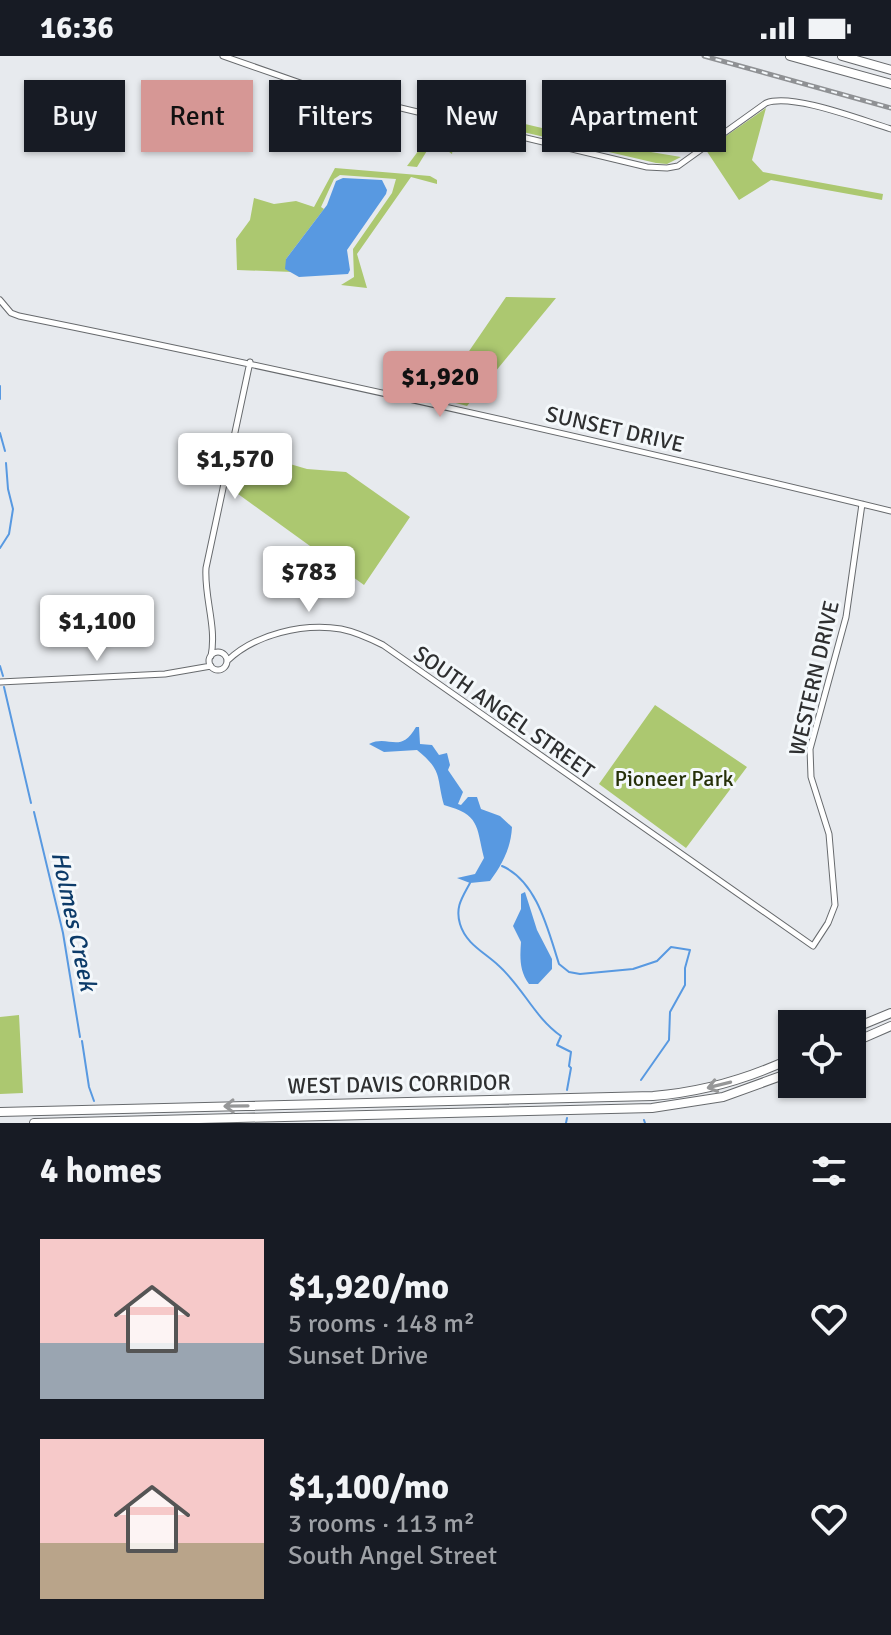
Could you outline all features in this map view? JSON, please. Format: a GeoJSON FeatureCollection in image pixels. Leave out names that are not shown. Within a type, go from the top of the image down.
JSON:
{"type":"FeatureCollection","features":[{"type":"Feature","properties":{"kind":"highway"},"geometry":{"type":"LineString","coordinates":[[790,56],[891,84]]}},
{"type":"Feature","properties":{"kind":"highway"},"geometry":{"type":"LineString","coordinates":[[842,56],[891,70]]}},
{"type":"Feature","properties":{"kind":"highway"},"geometry":{"type":"LineString","coordinates":[[866,1023],[891,1013]]}},
{"type":"Feature","properties":{"kind":"highway"},"geometry":{"type":"LineString","coordinates":[[866,1037],[891,1026]]}},
{"type":"Feature","properties":{"kind":"highway","name":"WEST DAVIS CORRIDOR"},"geometry":{"type":"LineString","coordinates":[[0,1112],[653,1096],[727,1083],[778,1063]]}},
{"type":"Feature","properties":{"kind":"highway","name":"WEST DAVIS CORRIDOR"},"geometry":{"type":"LineString","coordinates":[[34,1123],[652,1108],[723,1097],[778,1077]]}},
{"type":"Feature","properties":{"kind":"street"},"geometry":{"type":"LineString","coordinates":[[223,56],[309,86],[647,167],[678,166],[774,100],[793,101],[891,129]]}},
{"type":"Feature","properties":{"kind":"street","name":"SUNSET DRIVE"},"geometry":{"type":"LineString","coordinates":[[0,300],[4,307],[19,316],[250,362],[891,511]]}},
{"type":"Feature","properties":{"kind":"street"},"geometry":{"type":"LineString","coordinates":[[211,666],[213,640],[205,586],[206,568],[250,362]]}},
{"type":"Feature","properties":{"kind":"street","name":"WESTERN DRIVE"},"geometry":{"type":"LineString","coordinates":[[813,946],[835,905],[831,846],[811,777],[810,749],[846,617],[862,504]]}},
{"type":"Feature","properties":{"kind":"street","name":"SOUTH ANGEL STREET"},"geometry":{"type":"LineString","coordinates":[[224,656],[262,638],[310,629],[344,630],[376,642],[813,946]]}},
{"type":"Feature","properties":{"kind":"street"},"geometry":{"type":"LineString","coordinates":[[0,682],[165,674],[211,666],[222,669],[224,656],[213,640]]}},
{"type":"Feature","properties":{"kind":"street"},"geometry":{"type":"LineString","coordinates":[[198,667],[211,657],[224,656]]}},
{"type":"Feature","properties":{"kind":"green space"},"geometry":{"type":"Polygon","coordinates":[[[766,108],[752,160],[763,172],[883,194],[882,200],[771,180],[739,200],[707,152],[726,152],[726,136],[766,108]]]}},
{"type":"Feature","properties":{"kind":"green space"},"geometry":{"type":"Polygon","coordinates":[[[526,124],[542,128],[542,136],[526,133],[526,124]]]}},
{"type":"Feature","properties":{"kind":"green space"},"geometry":{"type":"Polygon","coordinates":[[[418,152],[426,152],[417,167],[407,166],[418,152]]]}},
{"type":"Feature","properties":{"kind":"green space"},"geometry":{"type":"Polygon","coordinates":[[[609,152],[651,152],[681,157],[667,164],[609,152]]]}},
{"type":"Feature","properties":{"kind":"green space"},"geometry":{"type":"Polygon","coordinates":[[[335,168],[430,176],[437,180],[437,184],[411,177],[357,254],[367,288],[341,285],[354,277],[353,249],[392,193],[396,179],[340,175],[334,179],[321,207],[324,209],[286,259],[293,272],[237,270],[236,239],[250,220],[254,198],[274,204],[296,201],[314,207],[335,168]]]}},
{"type":"Feature","properties":{"kind":"green space"},"geometry":{"type":"Polygon","coordinates":[[[506,297],[556,298],[467,406],[437,398],[506,297]]]}},
{"type":"Feature","properties":{"kind":"green space"},"geometry":{"type":"Polygon","coordinates":[[[235,448],[307,469],[346,472],[410,517],[364,585],[227,486],[232,465],[237,465],[231,463],[235,448]]]}},
{"type":"Feature","properties":{"kind":"green space","name":"Pioneer Park"},"geometry":{"type":"Polygon","coordinates":[[[655,705],[747,767],[686,848],[599,784],[655,705]]]}},
{"type":"Feature","properties":{"kind":"green space"},"geometry":{"type":"Polygon","coordinates":[[[19,1015],[23,1093],[0,1094],[0,1017],[19,1015]]]}},
{"type":"Feature","properties":{"kind":"water"},"geometry":{"type":"Polygon","coordinates":[[[343,178],[382,180],[386,194],[347,250],[348,274],[299,277],[285,269],[286,259],[327,205],[336,181],[343,178]]]}},
{"type":"Feature","properties":{"kind":"water"},"geometry":{"type":"Polygon","coordinates":[[[419,727],[420,744],[432,745],[439,755],[447,753],[448,770],[463,792],[458,804],[461,805],[468,797],[477,797],[481,809],[500,816],[512,827],[505,856],[490,881],[470,883],[457,878],[475,874],[484,858],[470,817],[444,805],[437,774],[431,763],[417,750],[384,752],[369,744],[405,740],[419,727]]]}},
{"type":"Feature","properties":{"kind":"water"},"geometry":{"type":"Polygon","coordinates":[[[525,892],[537,930],[552,959],[552,969],[538,984],[529,984],[523,974],[521,942],[513,926],[521,909],[521,894],[525,892]]]}},
{"type":"Feature","properties":{"kind":"waterway","name":"Holmes Creek"},"geometry":{"type":"LineString","coordinates":[[0,386],[0,399]]}},
{"type":"Feature","properties":{"kind":"waterway","name":"Holmes Creek"},"geometry":{"type":"LineString","coordinates":[[0,433],[5,451]]}},
{"type":"Feature","properties":{"kind":"waterway","name":"Holmes Creek"},"geometry":{"type":"LineString","coordinates":[[0,548],[9,534],[13,509],[6,463]]}},
{"type":"Feature","properties":{"kind":"waterway","name":"Holmes Creek"},"geometry":{"type":"LineString","coordinates":[[0,666],[3,676]]}},
{"type":"Feature","properties":{"kind":"waterway","name":"Holmes Creek"},"geometry":{"type":"LineString","coordinates":[[4,687],[31,803]]}},
{"type":"Feature","properties":{"kind":"waterway","name":"Holmes Creek"},"geometry":{"type":"LineString","coordinates":[[34,812],[63,933],[80,1037]]}},
{"type":"Feature","properties":{"kind":"waterway"},"geometry":{"type":"LineString","coordinates":[[502,866],[514,873],[533,895],[559,964],[569,972],[580,974],[633,969],[657,961],[671,947],[690,950],[685,968],[685,985],[670,1012],[669,1040],[641,1080]]}},
{"type":"Feature","properties":{"kind":"waterway"},"geometry":{"type":"LineString","coordinates":[[470,883],[459,908],[463,931],[507,974],[543,1020],[561,1036],[557,1045],[571,1052],[567,1090]]}},
{"type":"Feature","properties":{"kind":"waterway","name":"Holmes Creek"},"geometry":{"type":"LineString","coordinates":[[82,1041],[94,1101]]}},
{"type":"Feature","properties":{"kind":"waterway"},"geometry":{"type":"LineString","coordinates":[[566,1123],[567,1118]]}},
{"type":"Feature","properties":{"kind":"railway"},"geometry":{"type":"LineString","coordinates":[[704,56],[891,108]]}}]}
